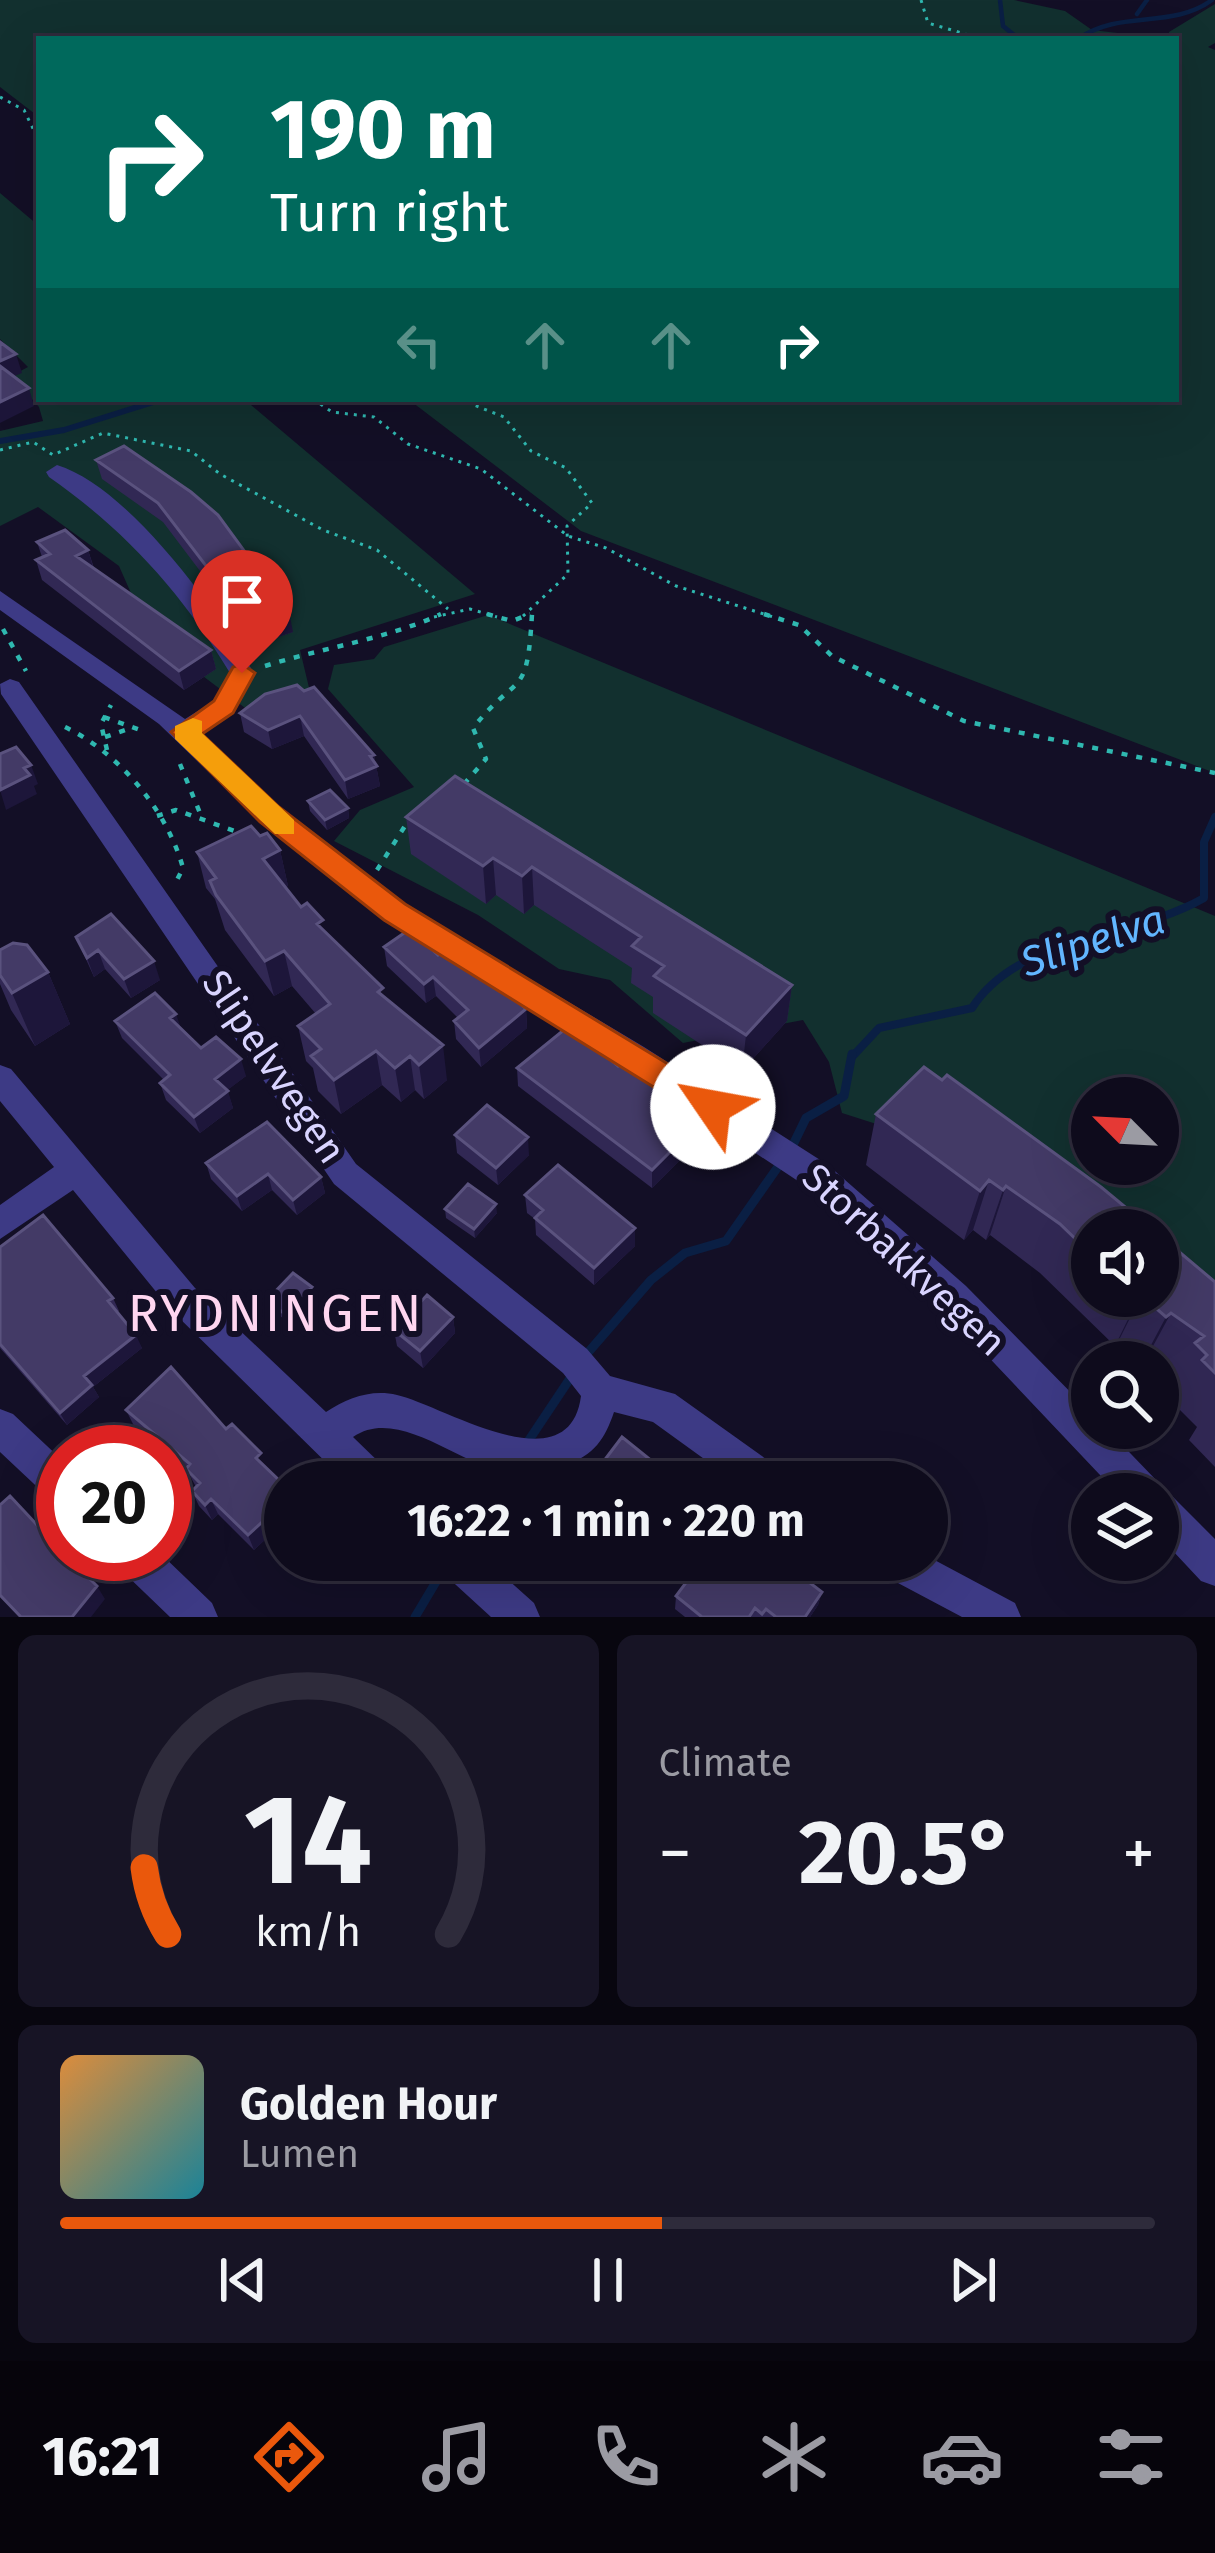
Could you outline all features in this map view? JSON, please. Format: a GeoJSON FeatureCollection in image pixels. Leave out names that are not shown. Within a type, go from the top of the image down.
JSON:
{"type":"FeatureCollection","features":[{"type":"Feature","properties":{"kind":"street"},"geometry":{"type":"LineString","coordinates":[[57,472],[89,492],[174,569],[242,673],[224,707],[182,744]]}},
{"type":"Feature","properties":{"kind":"street","name":"Storbakkvegen"},"geometry":{"type":"LineString","coordinates":[[0,599],[116,680],[182,744],[365,890],[816,1174],[953,1297],[1124,1473]]}},
{"type":"Feature","properties":{"kind":"street","name":"Slipelvvegen"},"geometry":{"type":"LineString","coordinates":[[10,701],[42,734],[160,899],[289,1099],[345,1174],[574,1361],[599,1391]]}},
{"type":"Feature","properties":{"kind":"street"},"geometry":{"type":"LineString","coordinates":[[0,1078],[183,1299],[350,1461]]}},
{"type":"Feature","properties":{"kind":"street"},"geometry":{"type":"LineString","coordinates":[[0,1224],[73,1171]]}},
{"type":"Feature","properties":{"kind":"street"},"geometry":{"type":"LineString","coordinates":[[324,1437],[347,1418],[372,1410],[392,1412],[490,1451],[552,1454],[590,1431],[598,1413],[599,1391],[662,1406],[738,1461]]}},
{"type":"Feature","properties":{"kind":"street"},"geometry":{"type":"LineString","coordinates":[[0,1427],[36,1461]]}},
{"type":"Feature","properties":{"kind":"street"},"geometry":{"type":"LineString","coordinates":[[1179,1530],[1215,1567]]}},
{"type":"Feature","properties":{"kind":"street"},"geometry":{"type":"LineString","coordinates":[[161,1581],[198,1617]]}},
{"type":"Feature","properties":{"kind":"street"},"geometry":{"type":"LineString","coordinates":[[481,1581],[520,1617]]}},
{"type":"Feature","properties":{"kind":"street"},"geometry":{"type":"LineString","coordinates":[[934,1581],[1001,1617]]}},
{"type":"Feature","properties":{"kind":"path"},"geometry":{"type":"LineString","coordinates":[[920,0],[928,23],[972,36]]}},
{"type":"Feature","properties":{"kind":"path"},"geometry":{"type":"LineString","coordinates":[[0,97],[24,110],[36,135]]}},
{"type":"Feature","properties":{"kind":"path"},"geometry":{"type":"LineString","coordinates":[[317,402],[332,412],[374,417],[408,444],[482,470],[568,536],[606,548],[676,586],[799,626],[832,656],[964,721],[1215,773]]}},
{"type":"Feature","properties":{"kind":"path"},"geometry":{"type":"LineString","coordinates":[[242,673],[362,636],[402,632],[449,610],[470,609],[512,621],[532,613],[568,574],[571,517],[592,503],[579,490],[581,483],[566,468],[519,441],[504,418],[466,402]]}},
{"type":"Feature","properties":{"kind":"path"},"geometry":{"type":"LineString","coordinates":[[0,450],[33,442],[53,455],[103,433],[153,439],[191,452],[220,474],[323,530],[377,550],[449,610]]}},
{"type":"Feature","properties":{"kind":"path"},"geometry":{"type":"LineString","coordinates":[[453,788],[466,784],[486,758],[473,728],[482,714],[517,688],[529,669],[532,613]]}},
{"type":"Feature","properties":{"kind":"path"},"geometry":{"type":"LineString","coordinates":[[107,750],[104,717],[116,680]]}},
{"type":"Feature","properties":{"kind":"path"},"geometry":{"type":"LineString","coordinates":[[104,717],[152,735]]}},
{"type":"Feature","properties":{"kind":"path"},"geometry":{"type":"LineString","coordinates":[[105,737],[135,727]]}},
{"type":"Feature","properties":{"kind":"path"},"geometry":{"type":"LineString","coordinates":[[42,734],[68,728],[107,750],[158,816],[183,868],[160,899]]}},
{"type":"Feature","properties":{"kind":"path"},"geometry":{"type":"LineString","coordinates":[[182,744],[183,780],[202,818]]}},
{"type":"Feature","properties":{"kind":"path"},"geometry":{"type":"LineString","coordinates":[[365,890],[410,819],[425,805]]}},
{"type":"Feature","properties":{"kind":"path"},"geometry":{"type":"LineString","coordinates":[[158,816],[176,810],[255,838]]}},
{"type":"Feature","properties":{"kind":"green space"},"geometry":{"type":"Polygon","coordinates":[[[0,0],[1014,0],[1065,11],[1092,30],[1143,36],[36,36],[36,115],[0,87],[0,0]]]}},
{"type":"Feature","properties":{"kind":"green space"},"geometry":{"type":"Polygon","coordinates":[[[1215,4],[1215,43],[1208,47],[1215,50],[1215,773],[581,531],[412,402],[1179,402],[1179,36],[1169,36],[1169,32],[1215,4]]]}},
{"type":"Feature","properties":{"kind":"green space"},"geometry":{"type":"Polygon","coordinates":[[[0,193],[36,223],[36,402],[248,402],[475,594],[300,650],[311,696],[257,717],[187,664],[138,609],[119,566],[38,507],[0,526],[0,431],[43,421],[39,407],[11,376],[28,367],[0,339],[0,193]]]}},
{"type":"Feature","properties":{"kind":"green space"},"geometry":{"type":"Polygon","coordinates":[[[488,615],[1215,916],[1215,1423],[1167,1317],[1179,1317],[1179,1209],[1071,1209],[1071,1219],[892,1129],[842,1113],[829,1062],[803,1020],[683,1043],[610,980],[559,969],[478,915],[334,841],[360,810],[414,787],[328,689],[334,665],[374,659],[384,647],[488,615]]]}},
{"type":"Feature","properties":{"kind":"building"},"geometry":{"type":"Polygon","coordinates":[[[0,342],[16,354],[0,361],[0,342]]]}},
{"type":"Feature","properties":{"kind":"building"},"geometry":{"type":"Polygon","coordinates":[[[0,366],[29,388],[0,402],[0,366]]]}},
{"type":"Feature","properties":{"kind":"building"},"geometry":{"type":"Polygon","coordinates":[[[124,446],[218,515],[289,612],[252,626],[158,503],[96,460],[124,446]]]}},
{"type":"Feature","properties":{"kind":"building"},"geometry":{"type":"Polygon","coordinates":[[[65,530],[88,550],[76,556],[211,650],[179,671],[36,560],[50,554],[37,542],[65,530]]]}},
{"type":"Feature","properties":{"kind":"building"},"geometry":{"type":"Polygon","coordinates":[[[297,685],[304,691],[314,687],[374,755],[370,756],[377,766],[345,780],[300,716],[268,730],[240,713],[265,694],[297,685]]]}},
{"type":"Feature","properties":{"kind":"building"},"geometry":{"type":"Polygon","coordinates":[[[16,747],[31,765],[24,768],[30,775],[0,790],[0,754],[16,747]]]}},
{"type":"Feature","properties":{"kind":"building"},"geometry":{"type":"Polygon","coordinates":[[[455,776],[792,985],[746,1035],[654,976],[664,966],[632,946],[641,937],[532,867],[522,876],[493,858],[483,866],[406,817],[455,776]]]}},
{"type":"Feature","properties":{"kind":"building"},"geometry":{"type":"Polygon","coordinates":[[[330,790],[348,808],[325,820],[308,801],[330,790]]]}},
{"type":"Feature","properties":{"kind":"building"},"geometry":{"type":"Polygon","coordinates":[[[251,826],[260,836],[267,833],[280,850],[263,859],[301,907],[307,903],[323,920],[317,924],[383,988],[378,992],[443,1045],[419,1065],[410,1056],[395,1068],[376,1051],[334,1080],[311,1056],[321,1049],[298,1026],[330,1004],[284,951],[265,961],[216,895],[210,881],[216,878],[197,852],[251,826]]]}},
{"type":"Feature","properties":{"kind":"building"},"geometry":{"type":"Polygon","coordinates":[[[111,914],[154,961],[124,979],[98,950],[87,958],[76,937],[111,914]]]}},
{"type":"Feature","properties":{"kind":"building"},"geometry":{"type":"Polygon","coordinates":[[[410,929],[438,955],[449,947],[483,968],[526,1009],[479,1048],[454,1021],[468,1010],[433,977],[424,984],[384,947],[410,929]]]}},
{"type":"Feature","properties":{"kind":"building"},"geometry":{"type":"Polygon","coordinates":[[[13,943],[27,945],[48,972],[12,993],[0,975],[0,950],[13,943]]]}},
{"type":"Feature","properties":{"kind":"building"},"geometry":{"type":"Polygon","coordinates":[[[155,993],[176,1014],[170,1018],[201,1048],[216,1037],[241,1059],[215,1079],[228,1091],[194,1117],[160,1083],[170,1075],[115,1021],[155,993]]]}},
{"type":"Feature","properties":{"kind":"building"},"geometry":{"type":"Polygon","coordinates":[[[570,1025],[618,1066],[622,1062],[702,1120],[652,1170],[517,1068],[570,1025]]]}},
{"type":"Feature","properties":{"kind":"building"},"geometry":{"type":"Polygon","coordinates":[[[924,1067],[942,1080],[947,1075],[1071,1165],[1071,1185],[1098,1185],[1128,1209],[1071,1209],[1071,1235],[1006,1186],[1003,1190],[989,1180],[980,1191],[876,1114],[924,1067]]]}},
{"type":"Feature","properties":{"kind":"building"},"geometry":{"type":"Polygon","coordinates":[[[487,1105],[528,1137],[496,1168],[455,1135],[487,1105]]]}},
{"type":"Feature","properties":{"kind":"building"},"geometry":{"type":"Polygon","coordinates":[[[267,1122],[321,1177],[293,1200],[268,1174],[237,1196],[206,1163],[267,1122]]]}},
{"type":"Feature","properties":{"kind":"building"},"geometry":{"type":"Polygon","coordinates":[[[558,1165],[635,1228],[594,1268],[535,1218],[543,1210],[525,1195],[558,1165]]]}},
{"type":"Feature","properties":{"kind":"building"},"geometry":{"type":"Polygon","coordinates":[[[468,1184],[496,1204],[474,1229],[445,1209],[468,1184]]]}},
{"type":"Feature","properties":{"kind":"building"},"geometry":{"type":"Polygon","coordinates":[[[43,1215],[113,1298],[108,1301],[136,1335],[84,1376],[92,1385],[60,1413],[0,1344],[0,1247],[43,1215]]]}},
{"type":"Feature","properties":{"kind":"building"},"geometry":{"type":"Polygon","coordinates":[[[1179,1252],[1215,1282],[1215,1373],[1202,1360],[1207,1355],[1195,1343],[1204,1336],[1177,1317],[1179,1252]]]}},
{"type":"Feature","properties":{"kind":"building"},"geometry":{"type":"Polygon","coordinates":[[[293,1273],[312,1287],[286,1315],[267,1300],[293,1273]]]}},
{"type":"Feature","properties":{"kind":"building"},"geometry":{"type":"Polygon","coordinates":[[[427,1295],[453,1317],[420,1351],[394,1330],[402,1321],[395,1315],[410,1300],[417,1306],[427,1295]]]}},
{"type":"Feature","properties":{"kind":"building"},"geometry":{"type":"Polygon","coordinates":[[[171,1367],[226,1429],[232,1424],[261,1453],[256,1458],[264,1466],[264,1520],[248,1535],[211,1499],[205,1505],[192,1491],[200,1483],[192,1475],[192,1425],[144,1425],[126,1410],[171,1367]]]}},
{"type":"Feature","properties":{"kind":"building"},"geometry":{"type":"Polygon","coordinates":[[[622,1437],[652,1461],[604,1461],[622,1437]]]}},
{"type":"Feature","properties":{"kind":"building"},"geometry":{"type":"Polygon","coordinates":[[[10,1496],[36,1524],[36,1581],[92,1581],[97,1586],[72,1617],[21,1617],[0,1595],[0,1505],[10,1496]]]}},
{"type":"Feature","properties":{"kind":"building"},"geometry":{"type":"Polygon","coordinates":[[[687,1581],[808,1581],[822,1592],[805,1617],[776,1617],[755,1608],[749,1617],[702,1617],[676,1596],[687,1581]]]}},
{"type":"Feature","properties":{"kind":"waterway"},"geometry":{"type":"LineString","coordinates":[[1000,0],[1003,26],[1015,36]]}},
{"type":"Feature","properties":{"kind":"waterway"},"geometry":{"type":"LineString","coordinates":[[1137,14],[1147,0]]}},
{"type":"Feature","properties":{"kind":"waterway"},"geometry":{"type":"LineString","coordinates":[[1083,36],[1111,24],[1180,15],[1212,0]]}},
{"type":"Feature","properties":{"kind":"waterway"},"geometry":{"type":"LineString","coordinates":[[0,441],[64,430],[153,402]]}},
{"type":"Feature","properties":{"kind":"waterway","name":"Slipelva"},"geometry":{"type":"LineString","coordinates":[[852,1057],[879,1028],[972,1008],[993,984],[1047,952],[1175,912],[1204,898],[1204,842],[1215,817]]}},
{"type":"Feature","properties":{"kind":"waterway"},"geometry":{"type":"LineString","coordinates":[[791,1149],[806,1118],[844,1096],[852,1054]]}},
{"type":"Feature","properties":{"kind":"waterway","name":"Slipelva"},"geometry":{"type":"LineString","coordinates":[[585,1356],[651,1280],[685,1253],[726,1241],[782,1161]]}},
{"type":"Feature","properties":{"kind":"waterway","name":"Slipelva"},"geometry":{"type":"LineString","coordinates":[[525,1446],[573,1374]]}},
{"type":"Feature","properties":{"kind":"waterway","name":"Slipelva"},"geometry":{"type":"LineString","coordinates":[[415,1617],[436,1581]]}},
{"type":"Feature","properties":{"kind":"slow traffic"},"geometry":{"type":"LineString","coordinates":[[193,727],[184,732],[284,827]]}},
{"type":"Feature","properties":{"kind":"district","name":"RYDNINGEN"},"geometry":{"type":"Point","coordinates":[276,1314]}},
{"type":"Feature","properties":{"kind":"route"},"geometry":{"type":"LineString","coordinates":[[242,673],[224,707],[184,732],[269,814],[394,912],[713,1107]]}}]}
